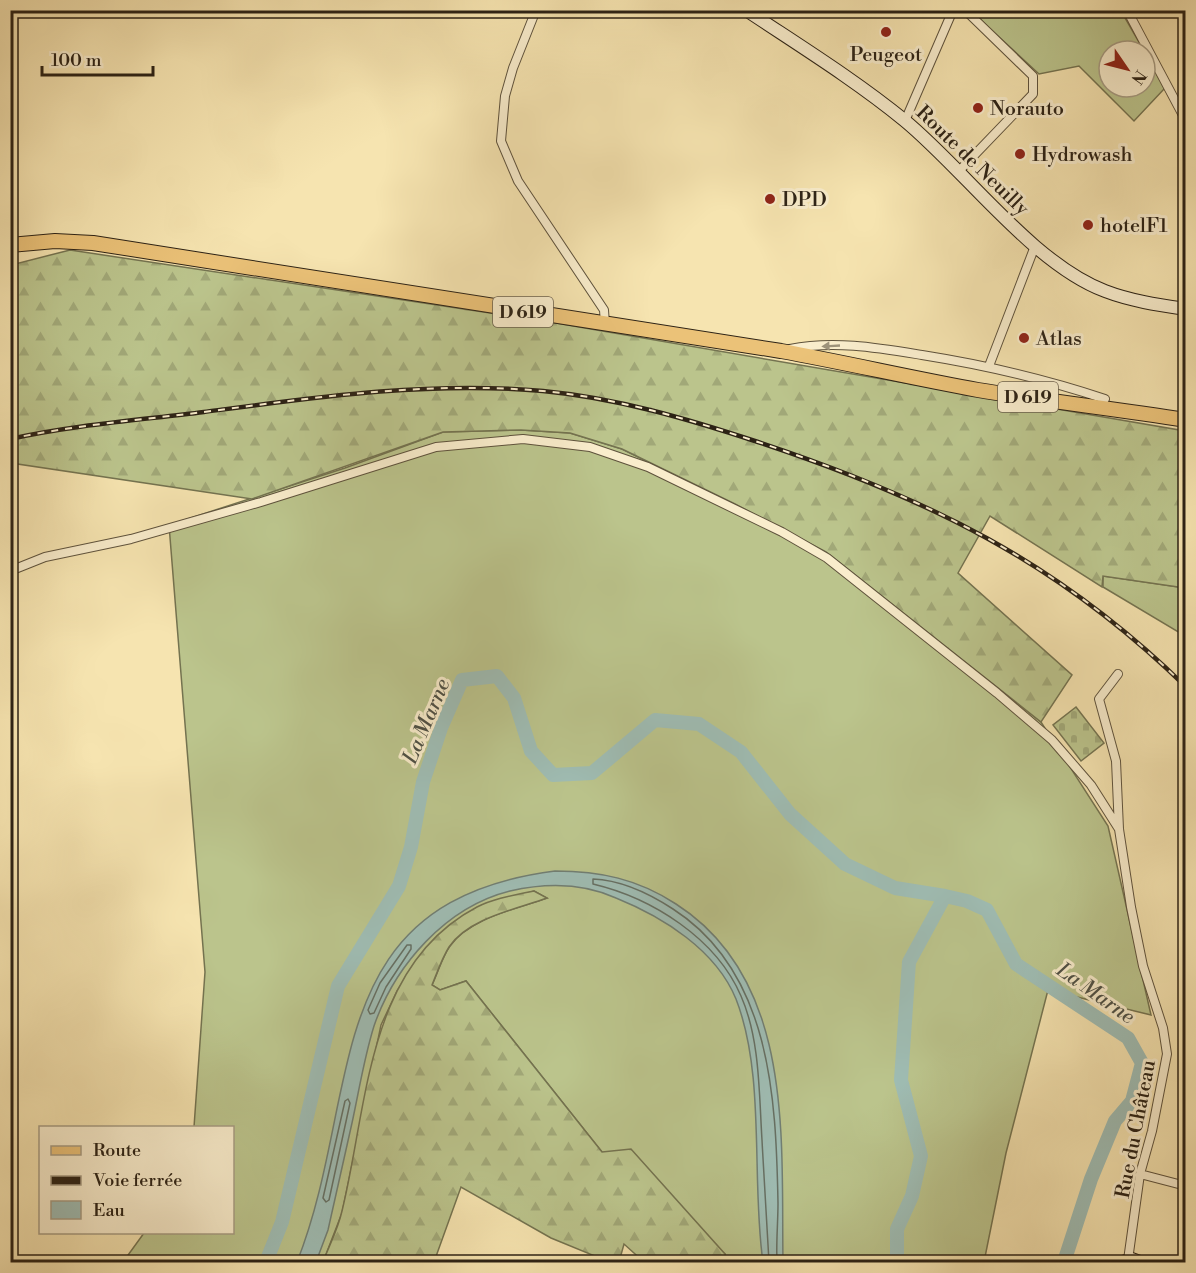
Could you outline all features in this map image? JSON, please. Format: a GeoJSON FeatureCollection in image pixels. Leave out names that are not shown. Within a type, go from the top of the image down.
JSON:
{"type":"FeatureCollection","features":[{"type":"Feature","properties":{"kind":"main road","name":"Route de Neuilly"},"geometry":{"type":"LineString","coordinates":[[746,10],[870,93],[905,121],[1035,246],[1083,280],[1106,291],[1151,304],[1185,309]]}},
{"type":"Feature","properties":{"kind":"main road","name":"D 619"},"geometry":{"type":"LineString","coordinates":[[10,245],[55,241],[93,243],[873,367],[1185,412]]}},
{"type":"Feature","properties":{"kind":"main road","name":"D 619"},"geometry":{"type":"LineString","coordinates":[[873,367],[897,375],[962,387],[1185,420]]}},
{"type":"Feature","properties":{"kind":"street"},"geometry":{"type":"LineString","coordinates":[[536,10],[513,68],[505,96],[501,141],[518,181],[604,310],[605,324]]}},
{"type":"Feature","properties":{"kind":"street"},"geometry":{"type":"LineString","coordinates":[[905,121],[952,10]]}},
{"type":"Feature","properties":{"kind":"street"},"geometry":{"type":"LineString","coordinates":[[959,171],[1033,94],[1033,76],[965,10]]}},
{"type":"Feature","properties":{"kind":"street"},"geometry":{"type":"LineString","coordinates":[[1126,10],[1182,106],[1185,121]]}},
{"type":"Feature","properties":{"kind":"street"},"geometry":{"type":"LineString","coordinates":[[989,366],[1035,246]]}},
{"type":"Feature","properties":{"kind":"street"},"geometry":{"type":"LineString","coordinates":[[781,351],[838,345],[881,348],[989,366],[1104,399]]}},
{"type":"Feature","properties":{"kind":"street"},"geometry":{"type":"LineString","coordinates":[[10,571],[45,557],[131,539],[261,502],[393,458],[436,447],[523,440],[590,447],[648,466],[782,532],[827,558],[997,693],[1052,740],[1091,785],[1119,829]]}},
{"type":"Feature","properties":{"kind":"street","name":"Rue du Château"},"geometry":{"type":"LineString","coordinates":[[1118,674],[1099,699],[1116,761],[1119,829],[1143,966],[1163,1028],[1167,1054],[1152,1131],[1140,1174],[1130,1262]]}},
{"type":"Feature","properties":{"kind":"street"},"geometry":{"type":"LineString","coordinates":[[1140,1174],[1185,1186]]}},
{"type":"Feature","properties":{"kind":"green space"},"geometry":{"type":"Polygon","coordinates":[[[971,11],[1121,11],[1137,39],[1097,39],[1097,84],[1079,66],[1039,74],[971,11]]]}},
{"type":"Feature","properties":{"kind":"green space"},"geometry":{"type":"Polygon","coordinates":[[[1157,74],[1165,88],[1157,97],[1157,74]]]}},
{"type":"Feature","properties":{"kind":"green space"},"geometry":{"type":"Polygon","coordinates":[[[1112,99],[1155,99],[1134,121],[1112,99]]]}},
{"type":"Feature","properties":{"kind":"green space"},"geometry":{"type":"Polygon","coordinates":[[[70,250],[550,322],[1185,431],[1185,588],[1103,576],[1102,587],[990,516],[958,573],[1072,675],[1041,722],[826,552],[735,504],[622,449],[570,433],[521,430],[443,432],[252,499],[11,463],[10,312],[15,310],[15,264],[70,250]]]}},
{"type":"Feature","properties":{"kind":"green space"},"geometry":{"type":"Polygon","coordinates":[[[521,430],[570,433],[622,449],[735,504],[826,552],[1041,722],[1108,826],[1151,1015],[1048,990],[1006,1153],[984,1262],[728,1262],[725,1254],[602,1152],[466,981],[440,990],[432,985],[447,950],[459,936],[481,921],[547,898],[534,891],[478,907],[453,923],[407,975],[397,991],[381,1025],[342,1213],[323,1262],[123,1262],[143,1234],[234,1234],[234,1126],[194,1126],[205,972],[169,525],[345,468],[443,432],[521,430]]]}},
{"type":"Feature","properties":{"kind":"green space"},"geometry":{"type":"Polygon","coordinates":[[[1103,576],[1185,588],[1185,636],[1103,587],[1103,576]]]}},
{"type":"Feature","properties":{"kind":"green space"},"geometry":{"type":"Polygon","coordinates":[[[1076,707],[1104,743],[1081,761],[1053,725],[1076,707]]]}},
{"type":"Feature","properties":{"kind":"green space"},"geometry":{"type":"Polygon","coordinates":[[[534,891],[547,898],[480,922],[457,937],[446,951],[432,985],[440,990],[466,981],[602,1152],[631,1149],[725,1254],[728,1262],[644,1262],[624,1244],[619,1262],[599,1262],[595,1256],[551,1238],[461,1187],[434,1262],[323,1262],[342,1211],[367,1084],[378,1041],[392,1001],[413,964],[440,932],[477,907],[498,899],[534,891]]]}},
{"type":"Feature","properties":{"kind":"water"},"geometry":{"type":"Polygon","coordinates":[[[555,871],[618,878],[662,895],[715,936],[743,975],[762,1018],[773,1065],[780,1115],[783,1262],[763,1262],[758,1198],[755,1095],[751,1061],[736,999],[727,981],[702,951],[686,937],[652,915],[590,889],[550,886],[510,891],[465,910],[426,942],[395,981],[383,1003],[370,1038],[328,1230],[316,1262],[297,1262],[317,1198],[345,1072],[361,1015],[386,964],[423,921],[478,890],[555,871]]]}},
{"type":"Feature","properties":{"kind":"waterway","name":"La Marne"},"geometry":{"type":"LineString","coordinates":[[266,1262],[282,1222],[338,986],[399,886],[411,847],[423,782],[441,728],[462,680],[497,676],[514,698],[531,751],[553,775],[592,773],[655,720],[699,724],[741,752],[790,814],[845,864],[895,888],[945,896],[909,962],[901,1080],[921,1156],[912,1196],[897,1229],[897,1262]]}},
{"type":"Feature","properties":{"kind":"waterway","name":"La Marne"},"geometry":{"type":"LineString","coordinates":[[945,896],[967,901],[987,910],[1016,964],[1128,1038],[1142,1063],[1132,1101],[1115,1121],[1091,1179],[1064,1262]]}},
{"type":"Feature","properties":{"kind":"railway"},"geometry":{"type":"LineString","coordinates":[[10,439],[83,426],[289,401],[415,389],[500,388],[543,391],[625,404],[679,418],[820,463],[934,511],[987,538],[1088,603],[1138,643],[1186,687]]}},
{"type":"Feature","properties":{"kind":"place","name":"Peugeot"},"geometry":{"type":"Point","coordinates":[886,32]}},
{"type":"Feature","properties":{"kind":"place","name":"Norauto"},"geometry":{"type":"Point","coordinates":[978,108]}},
{"type":"Feature","properties":{"kind":"place","name":"Hydrowash"},"geometry":{"type":"Point","coordinates":[1020,154]}},
{"type":"Feature","properties":{"kind":"place","name":"DPD"},"geometry":{"type":"Point","coordinates":[770,199]}},
{"type":"Feature","properties":{"kind":"place","name":"hotelF1"},"geometry":{"type":"Point","coordinates":[1088,225]}},
{"type":"Feature","properties":{"kind":"place","name":"Atlas"},"geometry":{"type":"Point","coordinates":[1024,338]}}]}
